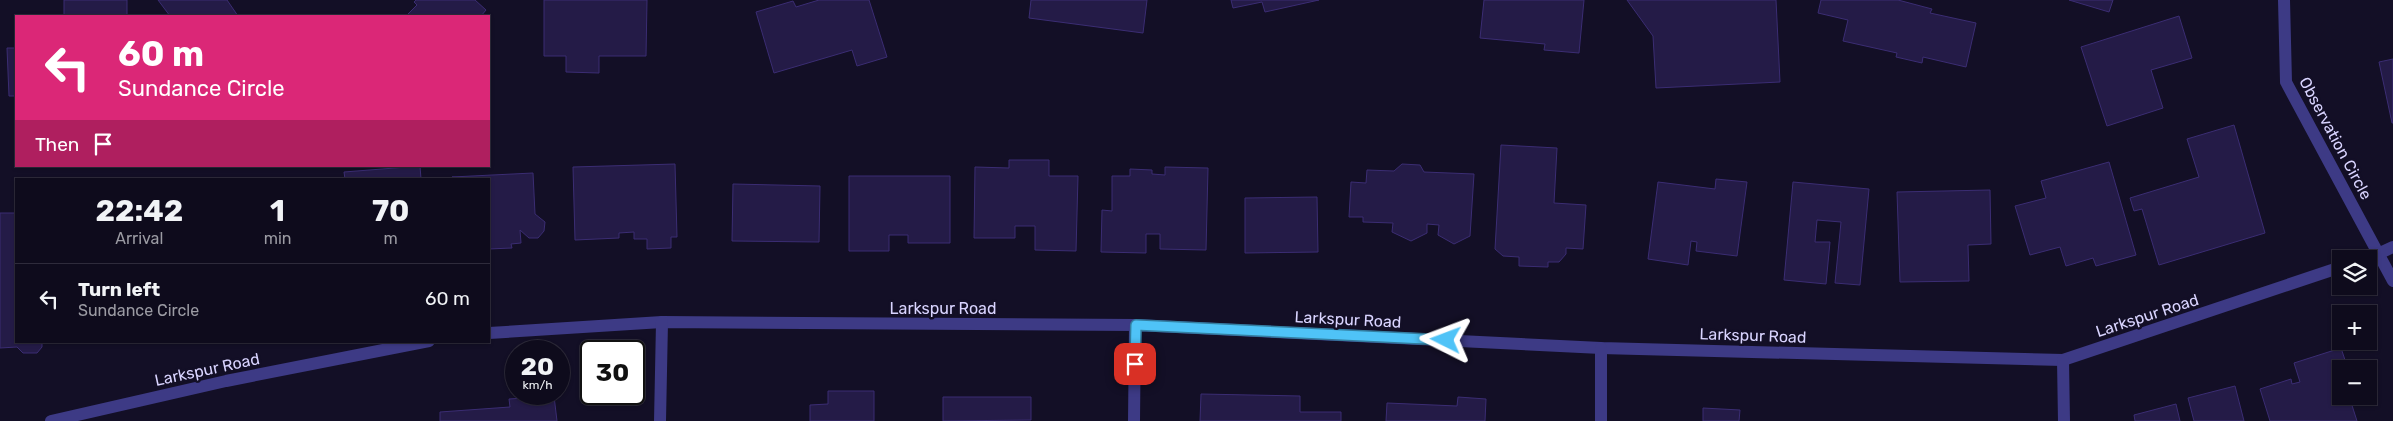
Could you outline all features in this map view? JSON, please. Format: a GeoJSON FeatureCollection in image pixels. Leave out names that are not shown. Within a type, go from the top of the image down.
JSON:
{"type":"FeatureCollection","features":[{"type":"Feature","properties":{"kind":"street","name":"Observation Circle"},"geometry":{"type":"LineString","coordinates":[[2284,0],[2286,82],[2370,250]]}},
{"type":"Feature","properties":{"kind":"street"},"geometry":{"type":"LineString","coordinates":[[2377,255],[2393,247]]}},
{"type":"Feature","properties":{"kind":"street","name":"Observation Circle"},"geometry":{"type":"LineString","coordinates":[[2377,262],[2393,281]]}},
{"type":"Feature","properties":{"kind":"street","name":"Larkspur Road"},"geometry":{"type":"LineString","coordinates":[[490,333],[662,322],[1136,325],[1601,348],[2063,360],[2332,270]]}},
{"type":"Feature","properties":{"kind":"street"},"geometry":{"type":"LineString","coordinates":[[660,421],[662,322]]}},
{"type":"Feature","properties":{"kind":"street"},"geometry":{"type":"LineString","coordinates":[[1134,421],[1136,325]]}},
{"type":"Feature","properties":{"kind":"street","name":"Larkspur Road"},"geometry":{"type":"LineString","coordinates":[[51,421],[226,381],[419,343]]}},
{"type":"Feature","properties":{"kind":"street"},"geometry":{"type":"LineString","coordinates":[[1601,348],[1601,421]]}},
{"type":"Feature","properties":{"kind":"street"},"geometry":{"type":"LineString","coordinates":[[2063,360],[2064,421]]}},
{"type":"Feature","properties":{"kind":"building"},"geometry":{"type":"Polygon","coordinates":[[[64,0],[127,0],[127,15],[64,15],[64,0]]]}},
{"type":"Feature","properties":{"kind":"building"},"geometry":{"type":"Polygon","coordinates":[[[158,0],[227,0],[237,15],[169,15],[158,0]]]}},
{"type":"Feature","properties":{"kind":"building"},"geometry":{"type":"Polygon","coordinates":[[[416,0],[475,0],[486,10],[482,15],[407,15],[417,5],[414,2],[416,0]]]}},
{"type":"Feature","properties":{"kind":"building"},"geometry":{"type":"Polygon","coordinates":[[[544,0],[647,0],[646,56],[599,56],[599,73],[566,72],[566,56],[544,56],[544,0]]]}},
{"type":"Feature","properties":{"kind":"building"},"geometry":{"type":"Polygon","coordinates":[[[819,0],[869,0],[887,57],[857,66],[852,50],[774,73],[756,12],[793,1],[796,7],[819,0]]]}},
{"type":"Feature","properties":{"kind":"building"},"geometry":{"type":"Polygon","coordinates":[[[1031,0],[1147,0],[1143,33],[1029,18],[1031,0]]]}},
{"type":"Feature","properties":{"kind":"building"},"geometry":{"type":"Polygon","coordinates":[[[1231,0],[1319,0],[1265,12],[1262,2],[1233,8],[1231,0]]]}},
{"type":"Feature","properties":{"kind":"building"},"geometry":{"type":"Polygon","coordinates":[[[1484,0],[1584,0],[1579,53],[1544,50],[1545,44],[1480,38],[1484,0]]]}},
{"type":"Feature","properties":{"kind":"building"},"geometry":{"type":"Polygon","coordinates":[[[1627,0],[1776,0],[1780,82],[1656,88],[1653,36],[1627,0]]]}},
{"type":"Feature","properties":{"kind":"building"},"geometry":{"type":"Polygon","coordinates":[[[1821,0],[1898,0],[1932,9],[1930,13],[1976,23],[1966,67],[1923,57],[1922,63],[1896,57],[1897,53],[1843,41],[1848,20],[1818,13],[1821,0]]]}},
{"type":"Feature","properties":{"kind":"building"},"geometry":{"type":"Polygon","coordinates":[[[2069,0],[2113,0],[2109,12],[2069,0]]]}},
{"type":"Feature","properties":{"kind":"building"},"geometry":{"type":"Polygon","coordinates":[[[2179,16],[2192,58],[2151,70],[2163,108],[2107,126],[2081,47],[2179,16]]]}},
{"type":"Feature","properties":{"kind":"building"},"geometry":{"type":"Polygon","coordinates":[[[7,48],[15,48],[15,96],[9,96],[7,48]]]}},
{"type":"Feature","properties":{"kind":"building"},"geometry":{"type":"Polygon","coordinates":[[[2393,59],[2393,123],[2392,123],[2379,62],[2393,59]]]}},
{"type":"Feature","properties":{"kind":"building"},"geometry":{"type":"Polygon","coordinates":[[[2234,125],[2265,233],[2159,265],[2142,209],[2134,211],[2130,198],[2199,177],[2187,139],[2234,125]]]}},
{"type":"Feature","properties":{"kind":"building"},"geometry":{"type":"Polygon","coordinates":[[[1501,145],[1557,148],[1554,203],[1586,205],[1583,249],[1566,248],[1566,254],[1559,262],[1548,262],[1548,267],[1519,266],[1519,257],[1503,256],[1495,249],[1501,145]]]}},
{"type":"Feature","properties":{"kind":"building"},"geometry":{"type":"Polygon","coordinates":[[[1009,160],[1049,160],[1049,176],[1078,176],[1076,251],[1035,250],[1035,226],[1015,226],[1015,238],[974,238],[975,167],[1009,168],[1009,160]]]}},
{"type":"Feature","properties":{"kind":"building"},"geometry":{"type":"Polygon","coordinates":[[[2109,162],[2136,255],[2096,266],[2093,258],[2066,266],[2060,247],[2030,255],[2015,206],[2046,198],[2041,181],[2109,162]]]}},
{"type":"Feature","properties":{"kind":"building"},"geometry":{"type":"Polygon","coordinates":[[[675,164],[677,237],[671,237],[671,248],[647,249],[647,239],[634,239],[634,232],[619,233],[619,238],[575,240],[573,167],[675,164]]]}},
{"type":"Feature","properties":{"kind":"building"},"geometry":{"type":"Polygon","coordinates":[[[1402,164],[1420,165],[1424,172],[1474,174],[1470,236],[1454,244],[1438,235],[1439,225],[1427,224],[1427,233],[1411,241],[1392,232],[1393,223],[1363,222],[1363,217],[1349,217],[1351,182],[1366,183],[1367,170],[1394,171],[1402,164]]]}},
{"type":"Feature","properties":{"kind":"building"},"geometry":{"type":"Polygon","coordinates":[[[420,167],[421,178],[345,178],[344,172],[420,167]]]}},
{"type":"Feature","properties":{"kind":"building"},"geometry":{"type":"Polygon","coordinates":[[[1165,167],[1208,168],[1206,250],[1160,249],[1160,234],[1146,234],[1146,253],[1101,252],[1102,210],[1112,211],[1112,176],[1130,176],[1130,169],[1152,170],[1152,174],[1165,175],[1165,167]]]}},
{"type":"Feature","properties":{"kind":"building"},"geometry":{"type":"Polygon","coordinates":[[[533,173],[535,214],[545,222],[544,231],[538,238],[529,238],[520,230],[521,243],[511,244],[512,248],[490,249],[490,178],[452,177],[533,173]]]}},
{"type":"Feature","properties":{"kind":"building"},"geometry":{"type":"Polygon","coordinates":[[[849,176],[950,176],[950,243],[908,243],[908,235],[889,235],[889,251],[849,251],[849,176]]]}},
{"type":"Feature","properties":{"kind":"building"},"geometry":{"type":"Polygon","coordinates":[[[1716,179],[1747,182],[1737,256],[1696,251],[1697,242],[1691,241],[1688,265],[1648,259],[1658,182],[1715,189],[1716,179]]]}},
{"type":"Feature","properties":{"kind":"building"},"geometry":{"type":"Polygon","coordinates":[[[1793,182],[1869,189],[1860,285],[1835,283],[1841,222],[1817,220],[1815,242],[1830,242],[1826,284],[1784,280],[1793,182]]]}},
{"type":"Feature","properties":{"kind":"building"},"geometry":{"type":"Polygon","coordinates":[[[733,184],[820,186],[819,242],[732,241],[733,184]]]}},
{"type":"Feature","properties":{"kind":"building"},"geometry":{"type":"Polygon","coordinates":[[[1990,190],[1991,244],[1968,245],[1969,281],[1900,282],[1897,192],[1990,190]]]}},
{"type":"Feature","properties":{"kind":"building"},"geometry":{"type":"Polygon","coordinates":[[[1317,197],[1318,252],[1245,253],[1245,198],[1317,197]]]}},
{"type":"Feature","properties":{"kind":"building"},"geometry":{"type":"Polygon","coordinates":[[[0,213],[15,213],[15,343],[42,343],[42,347],[37,353],[23,353],[17,347],[0,348],[0,213]]]}},
{"type":"Feature","properties":{"kind":"building"},"geometry":{"type":"Polygon","coordinates":[[[2335,350],[2342,350],[2345,360],[2332,360],[2332,405],[2352,405],[2357,421],[2270,421],[2260,389],[2291,379],[2292,384],[2300,382],[2294,363],[2335,350]]]}},
{"type":"Feature","properties":{"kind":"building"},"geometry":{"type":"Polygon","coordinates":[[[2235,386],[2244,421],[2194,421],[2188,398],[2235,386]]]}},
{"type":"Feature","properties":{"kind":"building"},"geometry":{"type":"Polygon","coordinates":[[[828,391],[874,391],[874,421],[810,421],[810,405],[828,404],[828,391]]]}},
{"type":"Feature","properties":{"kind":"building"},"geometry":{"type":"Polygon","coordinates":[[[1201,394],[1300,396],[1300,412],[1341,412],[1341,421],[1200,421],[1201,394]]]}},
{"type":"Feature","properties":{"kind":"building"},"geometry":{"type":"Polygon","coordinates":[[[943,397],[1031,397],[1031,420],[943,421],[943,397]]]}},
{"type":"Feature","properties":{"kind":"building"},"geometry":{"type":"Polygon","coordinates":[[[1458,397],[1486,399],[1485,421],[1386,421],[1387,403],[1457,406],[1458,397]]]}},
{"type":"Feature","properties":{"kind":"building"},"geometry":{"type":"Polygon","coordinates":[[[2176,404],[2180,421],[2135,421],[2134,415],[2176,404]]]}},
{"type":"Feature","properties":{"kind":"building"},"geometry":{"type":"Polygon","coordinates":[[[510,405],[555,405],[557,421],[440,421],[440,412],[510,407],[510,405]]]}},
{"type":"Feature","properties":{"kind":"building"},"geometry":{"type":"Polygon","coordinates":[[[1703,408],[1740,410],[1739,421],[1703,421],[1703,408]]]}},
{"type":"Feature","properties":{"kind":"route"},"geometry":{"type":"LineString","coordinates":[[1135,364],[1136,325],[1446,340]]}}]}
